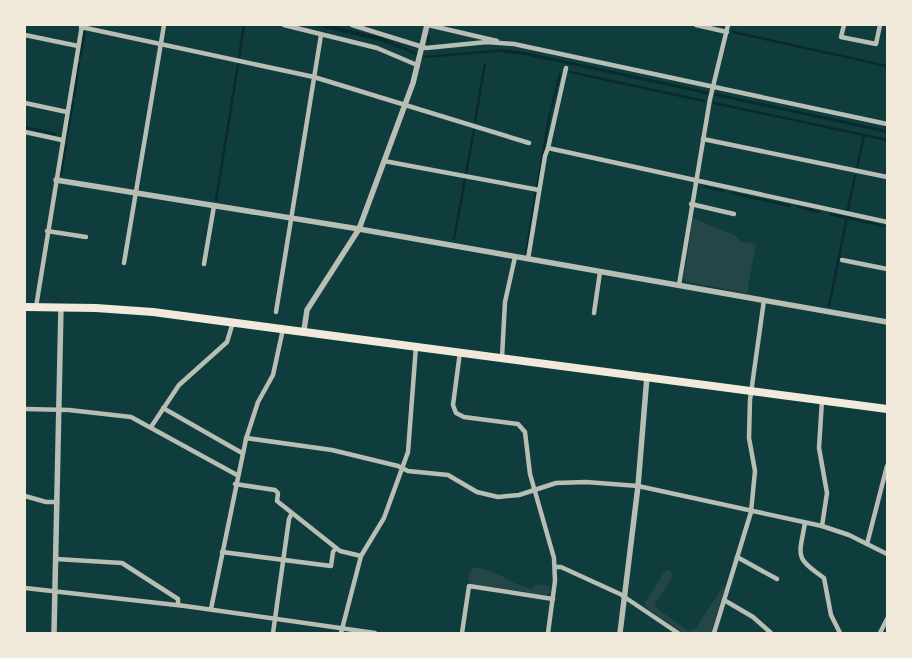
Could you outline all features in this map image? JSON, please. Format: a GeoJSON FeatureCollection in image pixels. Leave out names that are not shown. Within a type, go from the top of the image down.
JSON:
{"type":"FeatureCollection","features":[{"type":"Feature","properties":{"kind":"highway"},"geometry":{"type":"LineString","coordinates":[[25,307],[139,310],[502,356],[887,409]]}},
{"type":"Feature","properties":{"kind":"street"},"geometry":{"type":"LineString","coordinates":[[124,263],[164,25]]}},
{"type":"Feature","properties":{"kind":"street"},"geometry":{"type":"LineString","coordinates":[[284,25],[377,48],[418,63]]}},
{"type":"Feature","properties":{"kind":"street"},"geometry":{"type":"LineString","coordinates":[[352,25],[383,33],[421,48],[500,43]]}},
{"type":"Feature","properties":{"kind":"street"},"geometry":{"type":"LineString","coordinates":[[304,330],[307,310],[359,230],[405,105],[427,25],[500,43],[887,124]]}},
{"type":"Feature","properties":{"kind":"street"},"geometry":{"type":"LineString","coordinates":[[696,25],[727,32]]}},
{"type":"Feature","properties":{"kind":"street"},"geometry":{"type":"LineString","coordinates":[[679,286],[702,139],[712,88],[728,25]]}},
{"type":"Feature","properties":{"kind":"street"},"geometry":{"type":"LineString","coordinates":[[844,25],[841,36],[876,44],[880,25]]}},
{"type":"Feature","properties":{"kind":"street"},"geometry":{"type":"LineString","coordinates":[[36,307],[81,26],[314,77],[529,143]]}},
{"type":"Feature","properties":{"kind":"street"},"geometry":{"type":"LineString","coordinates":[[25,35],[78,46]]}},
{"type":"Feature","properties":{"kind":"street"},"geometry":{"type":"LineString","coordinates":[[276,312],[321,35]]}},
{"type":"Feature","properties":{"kind":"street"},"geometry":{"type":"LineString","coordinates":[[528,259],[539,190],[566,68]]}},
{"type":"Feature","properties":{"kind":"street"},"geometry":{"type":"LineString","coordinates":[[25,103],[67,112]]}},
{"type":"Feature","properties":{"kind":"street"},"geometry":{"type":"LineString","coordinates":[[25,132],[62,140]]}},
{"type":"Feature","properties":{"kind":"street"},"geometry":{"type":"LineString","coordinates":[[702,139],[887,177]]}},
{"type":"Feature","properties":{"kind":"street"},"geometry":{"type":"LineString","coordinates":[[548,148],[887,222]]}},
{"type":"Feature","properties":{"kind":"street"},"geometry":{"type":"LineString","coordinates":[[384,162],[539,190]]}},
{"type":"Feature","properties":{"kind":"street"},"geometry":{"type":"LineString","coordinates":[[56,180],[291,218],[887,322]]}},
{"type":"Feature","properties":{"kind":"street"},"geometry":{"type":"LineString","coordinates":[[691,204],[734,214]]}},
{"type":"Feature","properties":{"kind":"street"},"geometry":{"type":"LineString","coordinates":[[204,264],[214,206]]}},
{"type":"Feature","properties":{"kind":"street"},"geometry":{"type":"LineString","coordinates":[[47,231],[86,238]]}},
{"type":"Feature","properties":{"kind":"street"},"geometry":{"type":"LineString","coordinates":[[502,356],[505,302],[515,257]]}},
{"type":"Feature","properties":{"kind":"street"},"geometry":{"type":"LineString","coordinates":[[842,260],[887,269]]}},
{"type":"Feature","properties":{"kind":"street"},"geometry":{"type":"LineString","coordinates":[[594,313],[600,272]]}},
{"type":"Feature","properties":{"kind":"street"},"geometry":{"type":"LineString","coordinates":[[714,633],[752,512],[755,471],[749,438],[751,390],[764,300]]}},
{"type":"Feature","properties":{"kind":"street"},"geometry":{"type":"LineString","coordinates":[[54,633],[61,307]]}},
{"type":"Feature","properties":{"kind":"street"},"geometry":{"type":"LineString","coordinates":[[150,427],[179,385],[227,342],[233,322]]}},
{"type":"Feature","properties":{"kind":"street"},"geometry":{"type":"LineString","coordinates":[[212,609],[242,453],[258,402],[273,375],[283,328]]}},
{"type":"Feature","properties":{"kind":"street"},"geometry":{"type":"LineString","coordinates":[[342,631],[361,556],[384,518],[403,468],[410,443],[416,345]]}},
{"type":"Feature","properties":{"kind":"street"},"geometry":{"type":"LineString","coordinates":[[460,351],[454,409],[464,417],[521,426],[525,432],[534,489],[551,546],[555,567],[548,633]]}},
{"type":"Feature","properties":{"kind":"street"},"geometry":{"type":"LineString","coordinates":[[620,633],[638,486],[647,376]]}},
{"type":"Feature","properties":{"kind":"street"},"geometry":{"type":"LineString","coordinates":[[822,400],[819,448],[827,493],[822,526]]}},
{"type":"Feature","properties":{"kind":"street"},"geometry":{"type":"LineString","coordinates":[[163,408],[242,453]]}},
{"type":"Feature","properties":{"kind":"street"},"geometry":{"type":"LineString","coordinates":[[25,409],[59,409],[126,416],[150,427],[237,475]]}},
{"type":"Feature","properties":{"kind":"street"},"geometry":{"type":"LineString","coordinates":[[246,438],[344,452],[403,468],[448,475],[478,492],[498,497],[512,497],[556,483],[576,481],[638,486],[822,526],[887,554]]}},
{"type":"Feature","properties":{"kind":"street"},"geometry":{"type":"LineString","coordinates":[[867,544],[887,466]]}},
{"type":"Feature","properties":{"kind":"street"},"geometry":{"type":"LineString","coordinates":[[235,484],[276,490],[278,493],[276,502],[292,515],[324,537],[336,548],[345,553],[361,556]]}},
{"type":"Feature","properties":{"kind":"street"},"geometry":{"type":"LineString","coordinates":[[25,496],[46,502],[57,502]]}},
{"type":"Feature","properties":{"kind":"street"},"geometry":{"type":"LineString","coordinates":[[273,633],[289,519],[292,515]]}},
{"type":"Feature","properties":{"kind":"street"},"geometry":{"type":"LineString","coordinates":[[804,523],[800,556],[804,564],[824,578],[831,615],[840,633]]}},
{"type":"Feature","properties":{"kind":"street"},"geometry":{"type":"LineString","coordinates":[[222,552],[331,566],[333,552],[336,548]]}},
{"type":"Feature","properties":{"kind":"street"},"geometry":{"type":"LineString","coordinates":[[737,557],[777,579]]}},
{"type":"Feature","properties":{"kind":"street"},"geometry":{"type":"LineString","coordinates":[[56,559],[122,563],[178,599],[178,605]]}},
{"type":"Feature","properties":{"kind":"street"},"geometry":{"type":"LineString","coordinates":[[555,567],[561,566],[624,597],[678,633]]}},
{"type":"Feature","properties":{"kind":"street"},"geometry":{"type":"LineString","coordinates":[[462,633],[469,586],[553,599]]}},
{"type":"Feature","properties":{"kind":"street"},"geometry":{"type":"LineString","coordinates":[[25,588],[212,609],[275,618],[342,631],[375,633]]}},
{"type":"Feature","properties":{"kind":"street"},"geometry":{"type":"LineString","coordinates":[[724,600],[753,616],[771,633]]}},
{"type":"Feature","properties":{"kind":"street"},"geometry":{"type":"LineString","coordinates":[[880,633],[887,619]]}},
{"type":"Feature","properties":{"kind":"shaded area"},"geometry":{"type":"Polygon","coordinates":[[[310,25],[330,25],[381,37],[425,56],[500,49],[525,52],[887,130],[887,133],[525,55],[500,52],[425,58],[380,41],[310,25]]]}},
{"type":"Feature","properties":{"kind":"shaded area"},"geometry":{"type":"Polygon","coordinates":[[[693,218],[734,235],[742,242],[756,244],[747,293],[687,282],[684,278],[693,218]]]}},
{"type":"Feature","properties":{"kind":"shaded area"},"geometry":{"type":"Polygon","coordinates":[[[472,568],[489,570],[516,584],[532,589],[536,584],[549,586],[551,592],[547,595],[472,584],[468,579],[472,568]]]}},
{"type":"Feature","properties":{"kind":"shaded area"},"geometry":{"type":"Polygon","coordinates":[[[670,570],[673,576],[656,602],[655,607],[688,631],[695,629],[723,587],[725,587],[711,633],[683,633],[645,607],[645,602],[665,571],[670,570]]]}},
{"type":"Feature","properties":{"kind":"waterway"},"geometry":{"type":"LineString","coordinates":[[239,57],[244,25]]}},
{"type":"Feature","properties":{"kind":"waterway"},"geometry":{"type":"LineString","coordinates":[[80,57],[85,32]]}},
{"type":"Feature","properties":{"kind":"waterway"},"geometry":{"type":"LineString","coordinates":[[733,32],[887,66]]}},
{"type":"Feature","properties":{"kind":"waterway"},"geometry":{"type":"LineString","coordinates":[[428,44],[429,37]]}},
{"type":"Feature","properties":{"kind":"waterway"},"geometry":{"type":"LineString","coordinates":[[74,97],[79,63]]}},
{"type":"Feature","properties":{"kind":"waterway"},"geometry":{"type":"LineString","coordinates":[[475,121],[485,64]]}},
{"type":"Feature","properties":{"kind":"waterway"},"geometry":{"type":"LineString","coordinates":[[216,200],[238,65]]}},
{"type":"Feature","properties":{"kind":"waterway"},"geometry":{"type":"LineString","coordinates":[[570,72],[704,101]]}},
{"type":"Feature","properties":{"kind":"waterway"},"geometry":{"type":"LineString","coordinates":[[557,86],[560,74]]}},
{"type":"Feature","properties":{"kind":"waterway"},"geometry":{"type":"LineString","coordinates":[[551,109],[556,90]]}},
{"type":"Feature","properties":{"kind":"waterway"},"geometry":{"type":"LineString","coordinates":[[66,141],[73,102]]}},
{"type":"Feature","properties":{"kind":"waterway"},"geometry":{"type":"LineString","coordinates":[[714,103],[887,140]]}},
{"type":"Feature","properties":{"kind":"waterway"},"geometry":{"type":"LineString","coordinates":[[537,187],[550,112]]}},
{"type":"Feature","properties":{"kind":"waterway"},"geometry":{"type":"LineString","coordinates":[[25,127],[55,134]]}},
{"type":"Feature","properties":{"kind":"waterway"},"geometry":{"type":"LineString","coordinates":[[466,173],[474,130]]}},
{"type":"Feature","properties":{"kind":"waterway"},"geometry":{"type":"LineString","coordinates":[[857,168],[864,135]]}},
{"type":"Feature","properties":{"kind":"waterway"},"geometry":{"type":"LineString","coordinates":[[61,174],[66,145]]}},
{"type":"Feature","properties":{"kind":"waterway"},"geometry":{"type":"LineString","coordinates":[[848,209],[855,176]]}},
{"type":"Feature","properties":{"kind":"waterway"},"geometry":{"type":"LineString","coordinates":[[454,239],[465,179]]}},
{"type":"Feature","properties":{"kind":"waterway"},"geometry":{"type":"LineString","coordinates":[[705,187],[723,191]]}},
{"type":"Feature","properties":{"kind":"waterway"},"geometry":{"type":"LineString","coordinates":[[526,253],[536,192]]}},
{"type":"Feature","properties":{"kind":"waterway"},"geometry":{"type":"LineString","coordinates":[[732,193],[790,206]]}},
{"type":"Feature","properties":{"kind":"waterway"},"geometry":{"type":"LineString","coordinates":[[798,207],[819,212]]}},
{"type":"Feature","properties":{"kind":"waterway"},"geometry":{"type":"LineString","coordinates":[[830,214],[883,226]]}},
{"type":"Feature","properties":{"kind":"waterway"},"geometry":{"type":"LineString","coordinates":[[829,306],[847,217]]}}]}
